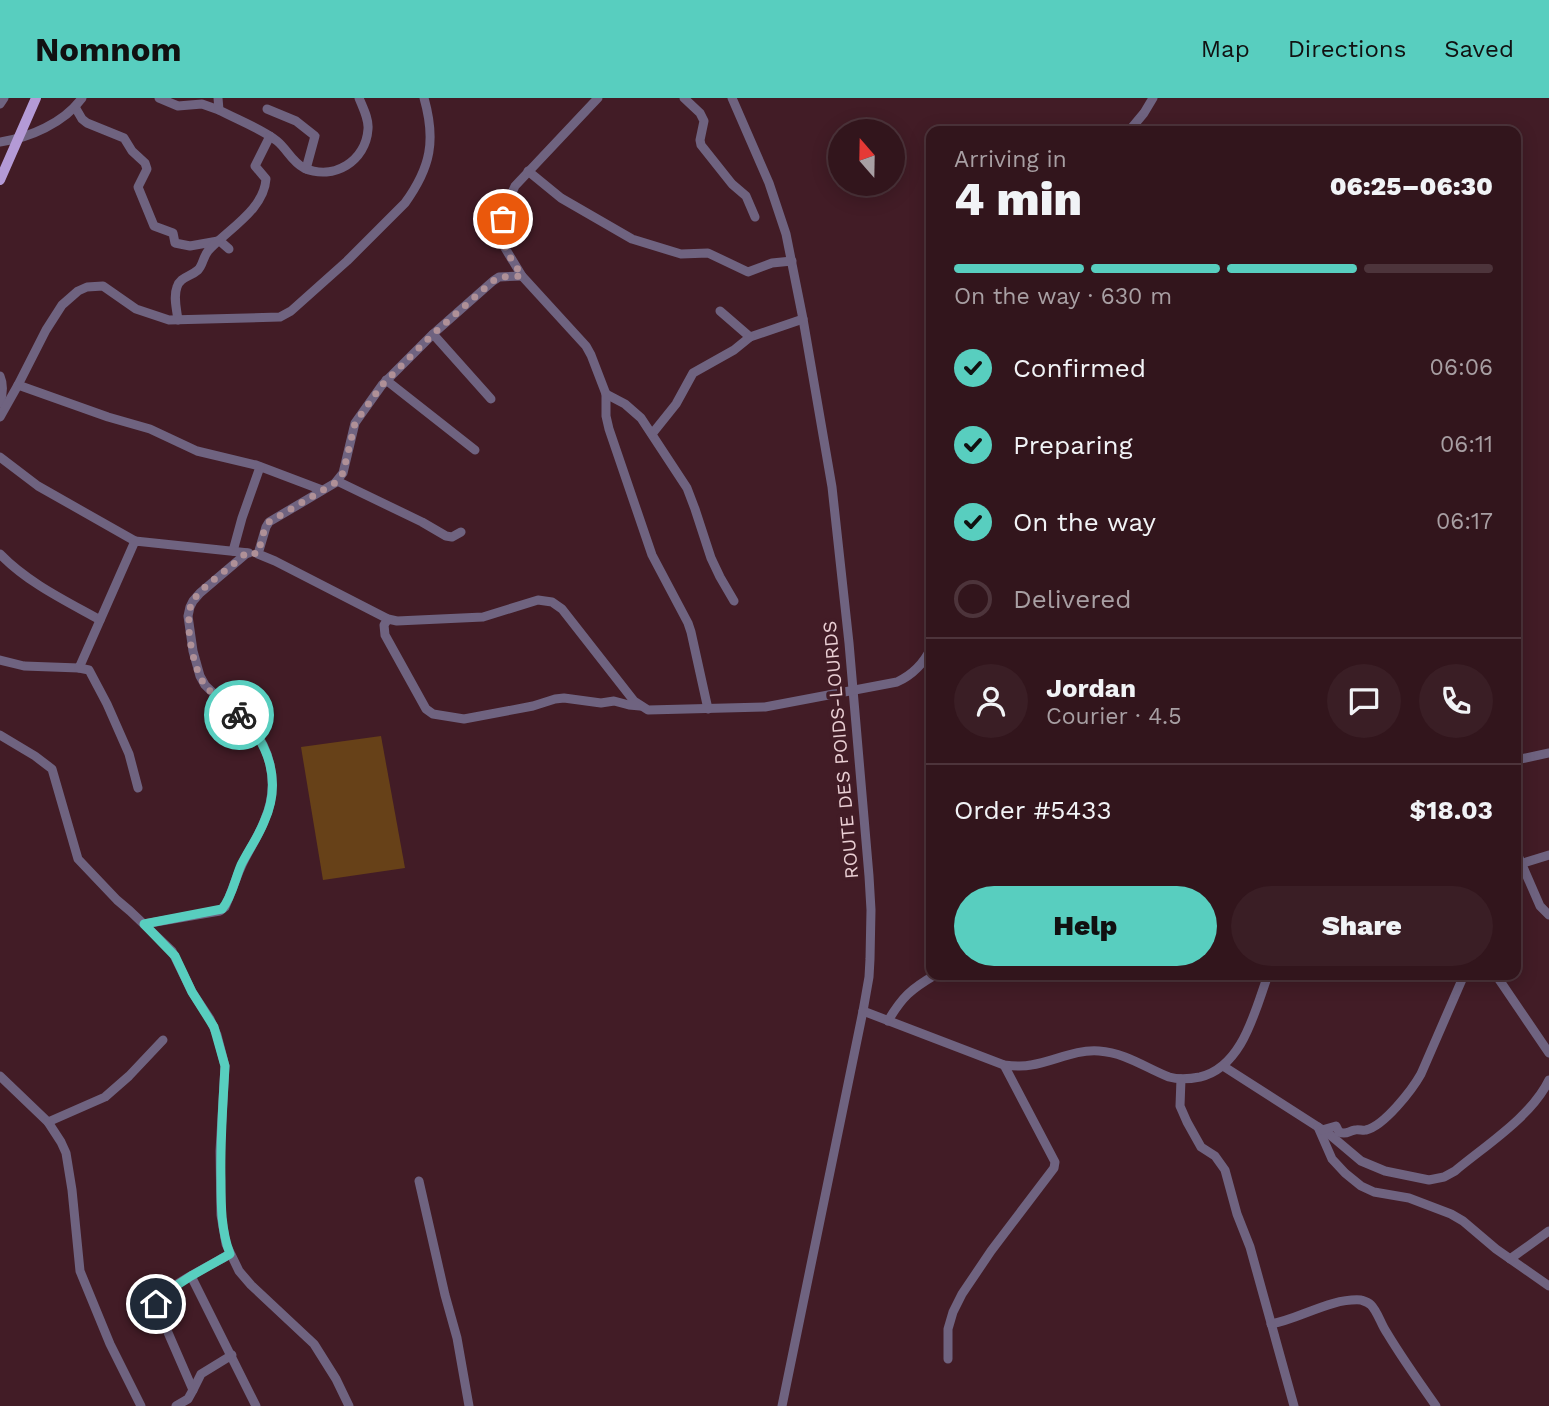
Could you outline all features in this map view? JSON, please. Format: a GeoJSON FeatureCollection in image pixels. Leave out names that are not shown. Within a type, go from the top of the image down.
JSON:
{"type":"FeatureCollection","features":[{"type":"Feature","properties":{"kind":"main road"},"geometry":{"type":"LineString","coordinates":[[0,180],[36,98]]}},
{"type":"Feature","properties":{"kind":"street"},"geometry":{"type":"LineString","coordinates":[[0,104],[4,98]]}},
{"type":"Feature","properties":{"kind":"street"},"geometry":{"type":"LineString","coordinates":[[0,142],[19,139],[45,127],[75,107],[82,98]]}},
{"type":"Feature","properties":{"kind":"street"},"geometry":{"type":"LineString","coordinates":[[159,98],[178,106],[202,104],[219,110],[270,136],[283,146],[296,162],[306,169],[318,171],[340,169],[363,150],[368,131],[367,117],[359,98]]}},
{"type":"Feature","properties":{"kind":"street"},"geometry":{"type":"LineString","coordinates":[[218,98],[219,110]]}},
{"type":"Feature","properties":{"kind":"street"},"geometry":{"type":"LineString","coordinates":[[0,417],[62,305],[87,287],[103,286],[136,309],[178,320],[286,315],[347,261],[405,203],[423,172],[431,140],[424,98]]}},
{"type":"Feature","properties":{"kind":"street"},"geometry":{"type":"LineString","coordinates":[[598,98],[515,186],[509,196],[501,232],[505,248],[522,276],[586,346],[606,394],[606,416],[652,555],[688,623],[708,709]]}},
{"type":"Feature","properties":{"kind":"street"},"geometry":{"type":"LineString","coordinates":[[684,98],[700,113],[704,121],[701,145],[732,184],[746,196],[755,217]]}},
{"type":"Feature","properties":{"kind":"street","name":"ROUTE DES POIDS-LOURDS"},"geometry":{"type":"LineString","coordinates":[[732,98],[776,202],[786,234],[832,487],[866,825],[871,910],[869,977],[863,1011],[782,1406]]}},
{"type":"Feature","properties":{"kind":"street"},"geometry":{"type":"LineString","coordinates":[[1133,126],[1153,98]]}},
{"type":"Feature","properties":{"kind":"street"},"geometry":{"type":"LineString","coordinates":[[75,107],[87,123],[124,138],[147,166],[138,187],[155,226],[173,233],[175,243],[190,246],[218,241],[229,249]]}},
{"type":"Feature","properties":{"kind":"street"},"geometry":{"type":"LineString","coordinates":[[267,109],[296,121],[316,136],[306,169]]}},
{"type":"Feature","properties":{"kind":"street"},"geometry":{"type":"LineString","coordinates":[[178,320],[176,298],[177,285],[181,279],[200,268],[205,255],[250,212],[264,191],[266,179],[256,166],[270,136]]}},
{"type":"Feature","properties":{"kind":"street"},"geometry":{"type":"LineString","coordinates":[[528,171],[561,198],[632,239],[681,254],[708,253],[748,272],[772,262],[792,261]]}},
{"type":"Feature","properties":{"kind":"street"},"geometry":{"type":"LineString","coordinates":[[258,554],[265,527],[269,522],[337,481],[343,473],[355,423],[386,380],[493,281],[499,277],[522,276]]}},
{"type":"Feature","properties":{"kind":"street"},"geometry":{"type":"LineString","coordinates":[[720,311],[750,337]]}},
{"type":"Feature","properties":{"kind":"street"},"geometry":{"type":"LineString","coordinates":[[652,434],[679,400],[693,373],[734,351],[750,337],[803,319]]}},
{"type":"Feature","properties":{"kind":"street"},"geometry":{"type":"LineString","coordinates":[[433,334],[491,399]]}},
{"type":"Feature","properties":{"kind":"street"},"geometry":{"type":"LineString","coordinates":[[0,376],[3,393],[0,403]]}},
{"type":"Feature","properties":{"kind":"street"},"geometry":{"type":"LineString","coordinates":[[386,380],[475,450]]}},
{"type":"Feature","properties":{"kind":"street"},"geometry":{"type":"LineString","coordinates":[[18,386],[150,429],[197,451],[260,467],[322,490]]}},
{"type":"Feature","properties":{"kind":"street"},"geometry":{"type":"LineString","coordinates":[[606,394],[633,410],[687,488],[711,558],[734,601]]}},
{"type":"Feature","properties":{"kind":"street"},"geometry":{"type":"LineString","coordinates":[[0,457],[38,486],[135,541],[258,554],[388,619],[397,621],[483,617],[538,600],[552,602],[562,609],[619,683],[640,706],[648,710],[782,705],[897,682],[926,657]]}},
{"type":"Feature","properties":{"kind":"street"},"geometry":{"type":"LineString","coordinates":[[233,551],[260,467]]}},
{"type":"Feature","properties":{"kind":"street"},"geometry":{"type":"LineString","coordinates":[[337,481],[446,536],[452,537],[461,532]]}},
{"type":"Feature","properties":{"kind":"street"},"geometry":{"type":"LineString","coordinates":[[79,668],[135,541]]}},
{"type":"Feature","properties":{"kind":"street"},"geometry":{"type":"LineString","coordinates":[[144,924],[220,911],[225,907],[242,864],[270,808],[272,774],[268,755],[252,728],[205,685],[193,651],[188,616],[193,600],[247,552]]}},
{"type":"Feature","properties":{"kind":"street"},"geometry":{"type":"LineString","coordinates":[[0,554],[23,574],[100,620]]}},
{"type":"Feature","properties":{"kind":"street"},"geometry":{"type":"LineString","coordinates":[[388,619],[384,625],[385,635],[426,709],[433,714],[464,719],[564,698],[601,703],[614,701],[640,706]]}},
{"type":"Feature","properties":{"kind":"street"},"geometry":{"type":"LineString","coordinates":[[0,660],[24,666],[89,670],[129,754],[138,789]]}},
{"type":"Feature","properties":{"kind":"street"},"geometry":{"type":"LineString","coordinates":[[0,735],[52,769],[78,859],[175,956],[192,992],[214,1027],[225,1066],[220,1151],[221,1215],[230,1254],[251,1285],[314,1344],[337,1379],[349,1406]]}},
{"type":"Feature","properties":{"kind":"street"},"geometry":{"type":"LineString","coordinates":[[1521,759],[1549,753]]}},
{"type":"Feature","properties":{"kind":"street"},"geometry":{"type":"LineString","coordinates":[[1521,863],[1549,855]]}},
{"type":"Feature","properties":{"kind":"street"},"geometry":{"type":"LineString","coordinates":[[1521,865],[1540,906],[1549,915]]}},
{"type":"Feature","properties":{"kind":"street"},"geometry":{"type":"LineString","coordinates":[[888,1021],[903,997],[926,980]]}},
{"type":"Feature","properties":{"kind":"street"},"geometry":{"type":"LineString","coordinates":[[863,1011],[1004,1065],[1032,1065],[1080,1052],[1094,1051],[1126,1056],[1172,1078],[1192,1079],[1207,1076],[1223,1066],[1235,1052],[1246,1032],[1266,980]]}},
{"type":"Feature","properties":{"kind":"street"},"geometry":{"type":"LineString","coordinates":[[1320,1129],[1336,1126],[1339,1132],[1344,1134],[1371,1128],[1386,1118],[1413,1089],[1462,980]]}},
{"type":"Feature","properties":{"kind":"street"},"geometry":{"type":"LineString","coordinates":[[1499,980],[1549,1054]]}},
{"type":"Feature","properties":{"kind":"street"},"geometry":{"type":"LineString","coordinates":[[48,1122],[105,1097],[163,1040]]}},
{"type":"Feature","properties":{"kind":"street"},"geometry":{"type":"LineString","coordinates":[[947,1359],[948,1329],[962,1294],[1054,1168],[1055,1162],[1004,1065]]}},
{"type":"Feature","properties":{"kind":"street"},"geometry":{"type":"LineString","coordinates":[[1223,1066],[1320,1129],[1361,1161],[1385,1171],[1429,1180],[1455,1171],[1517,1121],[1544,1090],[1549,1080]]}},
{"type":"Feature","properties":{"kind":"street"},"geometry":{"type":"LineString","coordinates":[[0,1076],[48,1122],[66,1153],[80,1271],[110,1344],[141,1406]]}},
{"type":"Feature","properties":{"kind":"street"},"geometry":{"type":"LineString","coordinates":[[1181,1079],[1181,1110],[1201,1147],[1215,1156],[1225,1170],[1237,1214],[1250,1247],[1294,1406]]}},
{"type":"Feature","properties":{"kind":"street"},"geometry":{"type":"LineString","coordinates":[[1320,1129],[1332,1159],[1361,1186],[1374,1192],[1409,1198],[1451,1214],[1549,1286]]}},
{"type":"Feature","properties":{"kind":"street"},"geometry":{"type":"LineString","coordinates":[[419,1181],[457,1338],[469,1406]]}},
{"type":"Feature","properties":{"kind":"street"},"geometry":{"type":"LineString","coordinates":[[1510,1259],[1549,1231]]}},
{"type":"Feature","properties":{"kind":"street"},"geometry":{"type":"LineString","coordinates":[[193,1390],[156,1304],[158,1297],[230,1254]]}},
{"type":"Feature","properties":{"kind":"street"},"geometry":{"type":"LineString","coordinates":[[191,1276],[256,1406]]}},
{"type":"Feature","properties":{"kind":"street"},"geometry":{"type":"LineString","coordinates":[[1271,1324],[1288,1321],[1310,1310],[1362,1300],[1372,1306],[1385,1331],[1436,1406]]}},
{"type":"Feature","properties":{"kind":"street"},"geometry":{"type":"LineString","coordinates":[[176,1406],[188,1399],[201,1374],[232,1355]]}},
{"type":"Feature","properties":{"kind":"shaded area"},"geometry":{"type":"Polygon","coordinates":[[[381,736],[405,868],[323,880],[301,747],[381,736]]]}},
{"type":"Feature","properties":{"kind":"way so far"},"geometry":{"type":"LineString","coordinates":[[239,715],[205,685],[200,676],[188,616],[193,600],[247,552],[258,554],[259,544],[269,522],[340,478],[355,423],[386,380],[493,281],[499,277],[522,276],[502,239],[503,219]]}},
{"type":"Feature","properties":{"kind":"route"},"geometry":{"type":"LineString","coordinates":[[156,1304],[158,1297],[230,1254],[221,1215],[220,1151],[224,1060],[214,1027],[192,992],[175,956],[144,924],[220,911],[225,907],[242,864],[265,821],[272,794],[268,755],[252,728],[239,715]]}}]}
